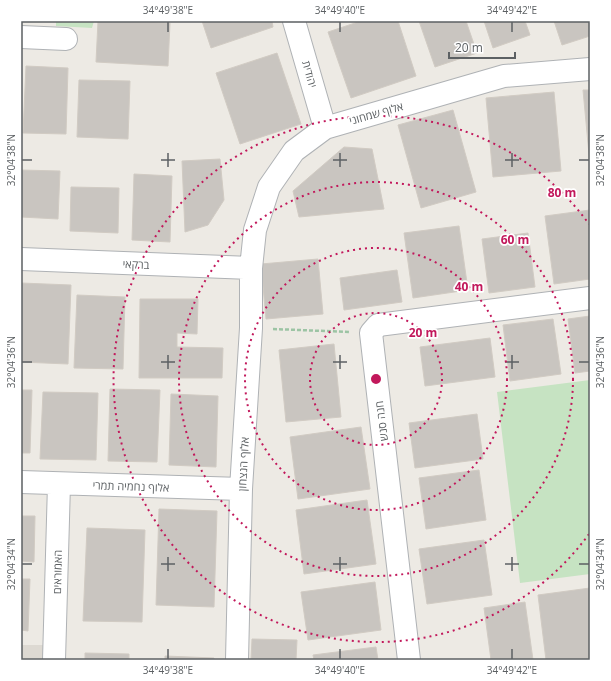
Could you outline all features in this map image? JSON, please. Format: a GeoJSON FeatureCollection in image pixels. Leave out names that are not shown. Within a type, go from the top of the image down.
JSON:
{"type":"FeatureCollection","features":[{"type":"Feature","properties":{"kind":"street","name":"יהודית"},"geometry":{"type":"LineString","coordinates":[[294,21],[325,128]]}},
{"type":"Feature","properties":{"kind":"street"},"geometry":{"type":"LineString","coordinates":[[21,37],[66,39]]}},
{"type":"Feature","properties":{"kind":"street","name":"אלוף שמחוני"},"geometry":{"type":"LineString","coordinates":[[252,268],[255,230],[268,187],[294,150],[325,128],[504,76],[590,69]]}},
{"type":"Feature","properties":{"kind":"street","name":"ברקאי"},"geometry":{"type":"LineString","coordinates":[[21,259],[252,268]]}},
{"type":"Feature","properties":{"kind":"street","name":"אלוף הנצחון"},"geometry":{"type":"LineString","coordinates":[[237,660],[241,490],[252,268]]}},
{"type":"Feature","properties":{"kind":"street"},"geometry":{"type":"LineString","coordinates":[[371,333],[378,324],[590,298]]}},
{"type":"Feature","properties":{"kind":"street","name":"חנה סנש"},"geometry":{"type":"LineString","coordinates":[[371,333],[409,660]]}},
{"type":"Feature","properties":{"kind":"street","name":"אלוף נחמיה תמרי"},"geometry":{"type":"LineString","coordinates":[[21,482],[241,490]]}},
{"type":"Feature","properties":{"kind":"street","name":"האמוראים"},"geometry":{"type":"LineString","coordinates":[[54,660],[59,484]]}},
{"type":"Feature","properties":{"kind":"path"},"geometry":{"type":"LineString","coordinates":[[250,328],[371,333]]}},
{"type":"Feature","properties":{"kind":"shaded area"},"geometry":{"type":"Polygon","coordinates":[[[21,645],[45,645],[44,660],[21,660],[21,645]]]}},
{"type":"Feature","properties":{"kind":"green space"},"geometry":{"type":"Polygon","coordinates":[[[56,21],[94,21],[92,28],[56,26],[56,21]]]}},
{"type":"Feature","properties":{"kind":"green space"},"geometry":{"type":"Polygon","coordinates":[[[590,380],[590,574],[520,583],[497,392],[590,380]]]}},
{"type":"Feature","properties":{"kind":"building"},"geometry":{"type":"Polygon","coordinates":[[[98,21],[170,23],[168,66],[96,62],[98,21]]]}},
{"type":"Feature","properties":{"kind":"building"},"geometry":{"type":"Polygon","coordinates":[[[202,21],[272,21],[273,27],[211,48],[202,21]]]}},
{"type":"Feature","properties":{"kind":"building"},"geometry":{"type":"Polygon","coordinates":[[[361,21],[398,21],[416,76],[351,98],[328,32],[361,21]]]}},
{"type":"Feature","properties":{"kind":"building"},"geometry":{"type":"Polygon","coordinates":[[[419,21],[466,21],[477,53],[435,67],[419,21]]]}},
{"type":"Feature","properties":{"kind":"building"},"geometry":{"type":"Polygon","coordinates":[[[484,21],[525,21],[530,35],[493,48],[484,21]]]}},
{"type":"Feature","properties":{"kind":"building"},"geometry":{"type":"Polygon","coordinates":[[[554,21],[590,21],[590,36],[562,45],[554,21]]]}},
{"type":"Feature","properties":{"kind":"building"},"geometry":{"type":"Polygon","coordinates":[[[277,53],[301,124],[240,144],[216,73],[277,53]]]}},
{"type":"Feature","properties":{"kind":"building"},"geometry":{"type":"Polygon","coordinates":[[[26,66],[68,68],[66,134],[23,133],[26,66]]]}},
{"type":"Feature","properties":{"kind":"building"},"geometry":{"type":"Polygon","coordinates":[[[79,80],[130,81],[128,139],[77,137],[79,80]]]}},
{"type":"Feature","properties":{"kind":"building"},"geometry":{"type":"Polygon","coordinates":[[[583,90],[590,90],[590,165],[583,90]]]}},
{"type":"Feature","properties":{"kind":"building"},"geometry":{"type":"Polygon","coordinates":[[[554,92],[561,171],[493,177],[486,98],[554,92]]]}},
{"type":"Feature","properties":{"kind":"building"},"geometry":{"type":"Polygon","coordinates":[[[453,110],[476,192],[421,208],[398,125],[453,110]]]}},
{"type":"Feature","properties":{"kind":"building"},"geometry":{"type":"Polygon","coordinates":[[[344,147],[372,149],[384,209],[299,217],[293,191],[344,147]]]}},
{"type":"Feature","properties":{"kind":"building"},"geometry":{"type":"Polygon","coordinates":[[[220,159],[224,200],[208,225],[185,232],[182,161],[220,159]]]}},
{"type":"Feature","properties":{"kind":"building"},"geometry":{"type":"Polygon","coordinates":[[[21,170],[60,171],[58,219],[21,217],[21,170]]]}},
{"type":"Feature","properties":{"kind":"building"},"geometry":{"type":"Polygon","coordinates":[[[134,174],[172,176],[170,242],[132,240],[134,174]]]}},
{"type":"Feature","properties":{"kind":"building"},"geometry":{"type":"Polygon","coordinates":[[[71,187],[119,188],[118,233],[70,231],[71,187]]]}},
{"type":"Feature","properties":{"kind":"building"},"geometry":{"type":"Polygon","coordinates":[[[590,210],[590,279],[554,284],[545,216],[590,210]]]}},
{"type":"Feature","properties":{"kind":"building"},"geometry":{"type":"Polygon","coordinates":[[[459,226],[468,290],[413,298],[404,233],[459,226]]]}},
{"type":"Feature","properties":{"kind":"building"},"geometry":{"type":"Polygon","coordinates":[[[528,233],[535,287],[489,293],[482,239],[528,233]]]}},
{"type":"Feature","properties":{"kind":"building"},"geometry":{"type":"Polygon","coordinates":[[[318,259],[323,314],[266,319],[261,264],[318,259]]]}},
{"type":"Feature","properties":{"kind":"building"},"geometry":{"type":"Polygon","coordinates":[[[397,270],[402,302],[344,310],[340,278],[397,270]]]}},
{"type":"Feature","properties":{"kind":"building"},"geometry":{"type":"Polygon","coordinates":[[[21,283],[71,285],[68,364],[21,362],[21,283]]]}},
{"type":"Feature","properties":{"kind":"building"},"geometry":{"type":"Polygon","coordinates":[[[77,295],[125,297],[123,369],[74,368],[77,295]]]}},
{"type":"Feature","properties":{"kind":"building"},"geometry":{"type":"Polygon","coordinates":[[[140,299],[198,299],[197,334],[177,333],[177,347],[223,348],[222,378],[139,378],[140,299]]]}},
{"type":"Feature","properties":{"kind":"building"},"geometry":{"type":"Polygon","coordinates":[[[590,316],[590,371],[575,373],[568,319],[590,316]]]}},
{"type":"Feature","properties":{"kind":"building"},"geometry":{"type":"Polygon","coordinates":[[[553,319],[561,374],[510,381],[503,325],[553,319]]]}},
{"type":"Feature","properties":{"kind":"building"},"geometry":{"type":"Polygon","coordinates":[[[490,338],[495,377],[425,386],[420,347],[490,338]]]}},
{"type":"Feature","properties":{"kind":"building"},"geometry":{"type":"Polygon","coordinates":[[[334,344],[341,417],[286,422],[279,350],[334,344]]]}},
{"type":"Feature","properties":{"kind":"building"},"geometry":{"type":"Polygon","coordinates":[[[110,389],[160,390],[157,462],[108,461],[110,389]]]}},
{"type":"Feature","properties":{"kind":"building"},"geometry":{"type":"Polygon","coordinates":[[[21,390],[32,390],[30,453],[21,453],[21,390]]]}},
{"type":"Feature","properties":{"kind":"building"},"geometry":{"type":"Polygon","coordinates":[[[43,392],[98,393],[96,460],[40,459],[43,392]]]}},
{"type":"Feature","properties":{"kind":"building"},"geometry":{"type":"Polygon","coordinates":[[[171,394],[218,396],[216,467],[169,465],[171,394]]]}},
{"type":"Feature","properties":{"kind":"building"},"geometry":{"type":"Polygon","coordinates":[[[477,414],[483,459],[415,468],[409,423],[477,414]]]}},
{"type":"Feature","properties":{"kind":"building"},"geometry":{"type":"Polygon","coordinates":[[[361,427],[370,489],[298,499],[290,437],[361,427]]]}},
{"type":"Feature","properties":{"kind":"building"},"geometry":{"type":"Polygon","coordinates":[[[479,470],[486,520],[426,529],[419,478],[479,470]]]}},
{"type":"Feature","properties":{"kind":"building"},"geometry":{"type":"Polygon","coordinates":[[[367,500],[376,564],[304,574],[296,510],[367,500]]]}},
{"type":"Feature","properties":{"kind":"building"},"geometry":{"type":"Polygon","coordinates":[[[159,509],[217,511],[214,607],[156,605],[159,509]]]}},
{"type":"Feature","properties":{"kind":"building"},"geometry":{"type":"Polygon","coordinates":[[[21,516],[35,516],[34,562],[21,561],[21,516]]]}},
{"type":"Feature","properties":{"kind":"building"},"geometry":{"type":"Polygon","coordinates":[[[87,528],[145,530],[142,622],[83,621],[87,528]]]}},
{"type":"Feature","properties":{"kind":"building"},"geometry":{"type":"Polygon","coordinates":[[[484,540],[492,595],[427,604],[419,549],[484,540]]]}},
{"type":"Feature","properties":{"kind":"building"},"geometry":{"type":"Polygon","coordinates":[[[21,579],[30,579],[28,631],[21,630],[21,579]]]}},
{"type":"Feature","properties":{"kind":"building"},"geometry":{"type":"Polygon","coordinates":[[[375,582],[381,630],[308,640],[301,592],[375,582]]]}},
{"type":"Feature","properties":{"kind":"building"},"geometry":{"type":"Polygon","coordinates":[[[590,588],[590,660],[546,660],[538,595],[590,588]]]}},
{"type":"Feature","properties":{"kind":"building"},"geometry":{"type":"Polygon","coordinates":[[[525,602],[533,660],[491,660],[484,608],[525,602]]]}},
{"type":"Feature","properties":{"kind":"building"},"geometry":{"type":"Polygon","coordinates":[[[252,639],[297,640],[296,660],[251,660],[252,639]]]}},
{"type":"Feature","properties":{"kind":"building"},"geometry":{"type":"Polygon","coordinates":[[[376,647],[378,660],[314,660],[313,655],[376,647]]]}},
{"type":"Feature","properties":{"kind":"building"},"geometry":{"type":"Polygon","coordinates":[[[85,653],[129,654],[129,660],[85,660],[85,653]]]}},
{"type":"Feature","properties":{"kind":"building"},"geometry":{"type":"Polygon","coordinates":[[[165,656],[214,658],[214,660],[165,660],[165,656]]]}}]}
